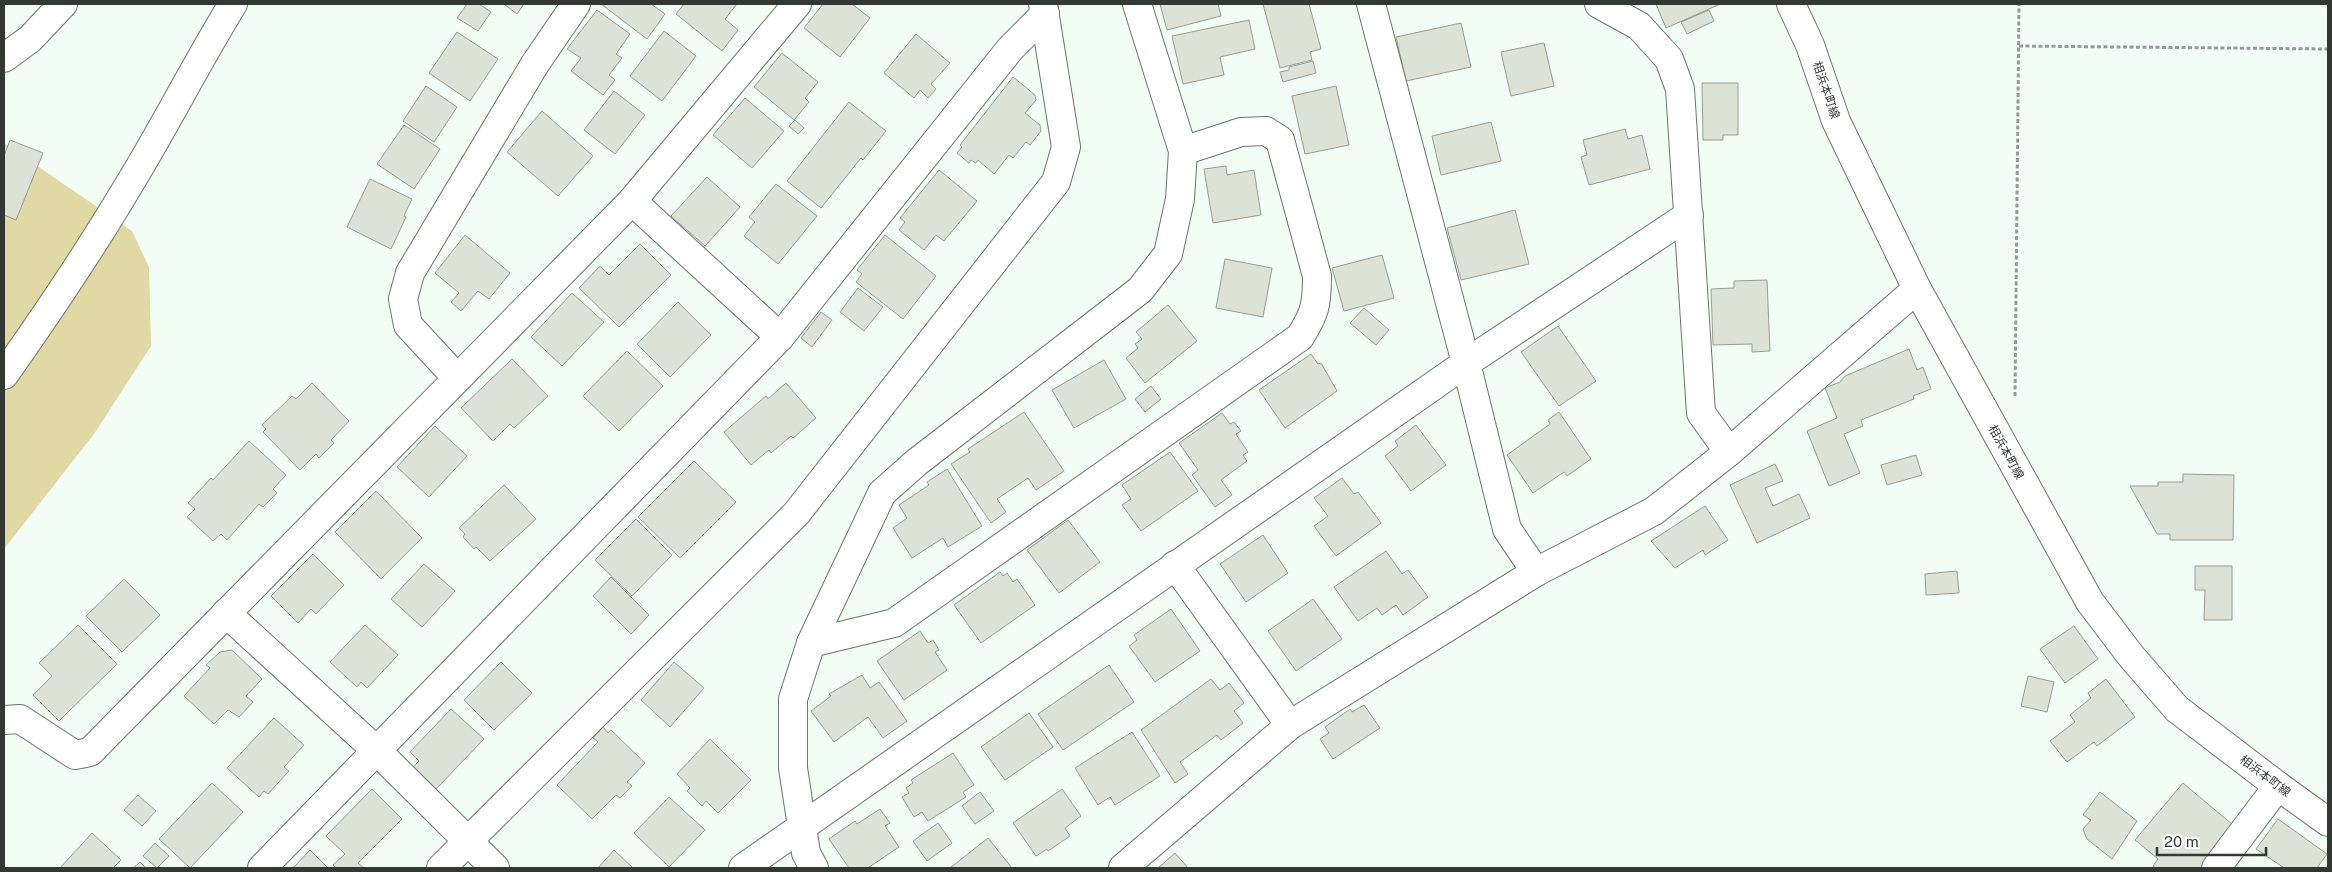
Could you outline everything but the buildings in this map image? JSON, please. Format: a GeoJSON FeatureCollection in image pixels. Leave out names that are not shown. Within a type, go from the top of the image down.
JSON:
{"type":"FeatureCollection","features":[{"type":"Feature","properties":{"kind":"street"},"geometry":{"type":"LineString","coordinates":[[4,58],[30,39],[63,4]]}},
{"type":"Feature","properties":{"kind":"street"},"geometry":{"type":"LineString","coordinates":[[4,375],[56,301],[128,187],[202,55],[233,4]]}},
{"type":"Feature","properties":{"kind":"street"},"geometry":{"type":"LineString","coordinates":[[457,378],[408,325],[402,299],[410,273],[535,64],[576,4]]}},
{"type":"Feature","properties":{"kind":"street"},"geometry":{"type":"LineString","coordinates":[[4,720],[20,719],[75,755],[90,752],[632,201],[797,4]]}},
{"type":"Feature","properties":{"kind":"street"},"geometry":{"type":"LineString","coordinates":[[814,868],[806,853],[793,768],[793,699],[811,643],[882,493],[925,456],[1140,290],[1168,254],[1180,199],[1183,151],[1137,4]]}},
{"type":"Feature","properties":{"kind":"street"},"geometry":{"type":"LineString","coordinates":[[1370,4],[1466,362],[1507,529],[1536,572]]}},
{"type":"Feature","properties":{"kind":"street"},"geometry":{"type":"LineString","coordinates":[[1599,4],[1639,26],[1669,59],[1680,88],[1701,413],[1729,452]]}},
{"type":"Feature","properties":{"kind":"street","name":"相浜本町線"},"geometry":{"type":"LineString","coordinates":[[1791,4],[1810,45],[1836,121],[1917,289],[2090,602],[2131,656],[2177,709],[2328,822]]}},
{"type":"Feature","properties":{"kind":"street"},"geometry":{"type":"LineString","coordinates":[[262,868],[780,337],[1044,9]]}},
{"type":"Feature","properties":{"kind":"street"},"geometry":{"type":"LineString","coordinates":[[441,868],[796,514],[1056,182],[1066,147],[1044,9]]}},
{"type":"Feature","properties":{"kind":"street"},"geometry":{"type":"LineString","coordinates":[[811,643],[894,623],[1300,337],[1313,316],[1317,296],[1317,276],[1280,140],[1266,131],[1241,132],[1183,151]]}},
{"type":"Feature","properties":{"kind":"street"},"geometry":{"type":"LineString","coordinates":[[632,201],[780,337]]}},
{"type":"Feature","properties":{"kind":"street"},"geometry":{"type":"LineString","coordinates":[[743,868],[1466,362],[1688,215]]}},
{"type":"Feature","properties":{"kind":"street"},"geometry":{"type":"LineString","coordinates":[[1123,868],[1290,725],[1536,572],[1654,511],[1729,452],[1917,289]]}},
{"type":"Feature","properties":{"kind":"street"},"geometry":{"type":"LineString","coordinates":[[1175,566],[1290,725]]}},
{"type":"Feature","properties":{"kind":"street"},"geometry":{"type":"LineString","coordinates":[[226,613],[377,751],[494,868]]}},
{"type":"Feature","properties":{"kind":"street"},"geometry":{"type":"LineString","coordinates":[[2216,868],[2278,786]]}},
{"type":"Feature","properties":{"kind":"path"},"geometry":{"type":"LineString","coordinates":[[2015,398],[2019,4]]}},
{"type":"Feature","properties":{"kind":"path"},"geometry":{"type":"LineString","coordinates":[[2019,46],[2328,49]]}},
{"type":"Feature","properties":{"kind":"shaded area"},"geometry":{"type":"Polygon","coordinates":[[[4,143],[132,231],[149,267],[151,346],[94,434],[4,549],[4,143]]]}}]}
